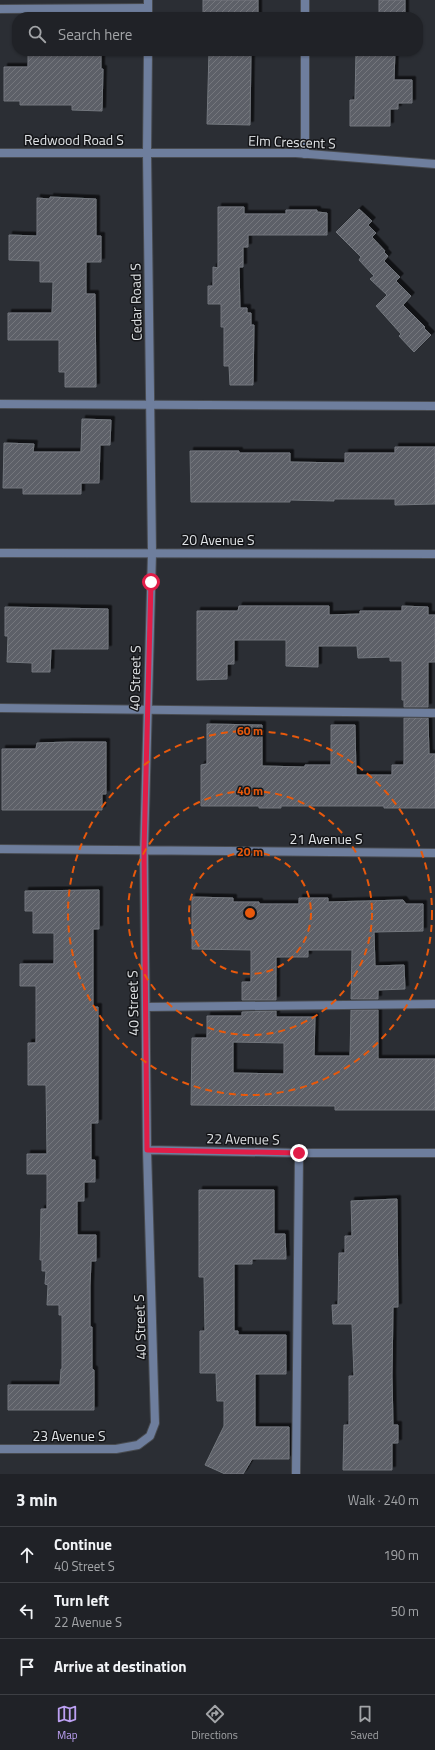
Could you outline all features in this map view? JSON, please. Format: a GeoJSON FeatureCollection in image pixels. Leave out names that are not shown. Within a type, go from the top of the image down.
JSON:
{"type":"FeatureCollection","features":[{"type":"Feature","properties":{"kind":"street"},"geometry":{"type":"LineString","coordinates":[[305,0],[305,12]]}},
{"type":"Feature","properties":{"kind":"street"},"geometry":{"type":"LineString","coordinates":[[0,10],[148,8]]}},
{"type":"Feature","properties":{"kind":"street","name":"Cedar Road S"},"geometry":{"type":"LineString","coordinates":[[148,56],[147,153],[152,553]]}},
{"type":"Feature","properties":{"kind":"street"},"geometry":{"type":"LineString","coordinates":[[305,56],[306,154]]}},
{"type":"Feature","properties":{"kind":"street","name":"Redwood Road S"},"geometry":{"type":"LineString","coordinates":[[0,153],[147,153]]}},
{"type":"Feature","properties":{"kind":"street","name":"Elm Crescent S"},"geometry":{"type":"LineString","coordinates":[[147,153],[306,154],[435,164]]}},
{"type":"Feature","properties":{"kind":"street"},"geometry":{"type":"LineString","coordinates":[[0,404],[435,406]]}},
{"type":"Feature","properties":{"kind":"street","name":"20 Avenue S"},"geometry":{"type":"LineString","coordinates":[[0,553],[435,554]]}},
{"type":"Feature","properties":{"kind":"street","name":"40 Street S"},"geometry":{"type":"LineString","coordinates":[[138,1445],[150,1436],[155,1423],[147,1150],[144,850],[152,553]]}},
{"type":"Feature","properties":{"kind":"street"},"geometry":{"type":"LineString","coordinates":[[0,708],[148,708],[435,713]]}},
{"type":"Feature","properties":{"kind":"street","name":"21 Avenue S"},"geometry":{"type":"LineString","coordinates":[[0,850],[435,853]]}},
{"type":"Feature","properties":{"kind":"street"},"geometry":{"type":"LineString","coordinates":[[146,1007],[435,1004]]}},
{"type":"Feature","properties":{"kind":"street","name":"22 Avenue S"},"geometry":{"type":"LineString","coordinates":[[147,1150],[299,1153],[435,1153]]}},
{"type":"Feature","properties":{"kind":"street"},"geometry":{"type":"LineString","coordinates":[[296,1474],[299,1153]]}},
{"type":"Feature","properties":{"kind":"street","name":"23 Avenue S"},"geometry":{"type":"LineString","coordinates":[[0,1449],[116,1449],[138,1445]]}},
{"type":"Feature","properties":{"kind":"building"},"geometry":{"type":"Polygon","coordinates":[[[203,0],[258,0],[258,12],[203,12],[203,0]]]}},
{"type":"Feature","properties":{"kind":"building"},"geometry":{"type":"Polygon","coordinates":[[[379,0],[405,0],[405,12],[379,12],[379,0]]]}},
{"type":"Feature","properties":{"kind":"building"},"geometry":{"type":"Polygon","coordinates":[[[28,56],[101,56],[101,69],[103,69],[102,111],[72,110],[72,105],[20,105],[20,101],[4,101],[4,67],[28,67],[28,56]]]}},
{"type":"Feature","properties":{"kind":"building"},"geometry":{"type":"Polygon","coordinates":[[[209,56],[251,56],[250,125],[207,124],[209,56]]]}},
{"type":"Feature","properties":{"kind":"building"},"geometry":{"type":"Polygon","coordinates":[[[356,56],[395,56],[394,80],[412,80],[412,103],[398,103],[398,109],[390,109],[390,126],[350,126],[350,100],[355,100],[356,56]]]}},
{"type":"Feature","properties":{"kind":"building"},"geometry":{"type":"Polygon","coordinates":[[[50,197],[96,199],[96,236],[101,236],[101,262],[86,262],[86,294],[95,294],[96,387],[65,387],[65,372],[59,372],[59,340],[8,340],[8,313],[52,313],[53,282],[40,282],[40,261],[9,260],[9,235],[37,236],[37,198],[50,199],[50,197]]]}},
{"type":"Feature","properties":{"kind":"building"},"geometry":{"type":"Polygon","coordinates":[[[218,207],[244,207],[244,214],[286,214],[286,210],[317,210],[317,212],[327,213],[327,235],[248,235],[248,247],[243,247],[243,267],[239,267],[240,308],[247,308],[247,313],[251,313],[251,325],[254,325],[253,385],[230,385],[229,366],[224,366],[224,327],[221,327],[221,304],[208,304],[208,286],[213,286],[213,267],[218,268],[218,207]]]}},
{"type":"Feature","properties":{"kind":"building"},"geometry":{"type":"Polygon","coordinates":[[[359,209],[372,221],[368,225],[376,233],[372,237],[388,256],[384,261],[400,277],[396,281],[411,296],[403,305],[431,335],[414,352],[399,336],[401,334],[376,306],[387,295],[370,279],[374,276],[359,260],[361,257],[336,232],[359,209]]]}},
{"type":"Feature","properties":{"kind":"building"},"geometry":{"type":"Polygon","coordinates":[[[82,419],[111,420],[110,445],[100,445],[99,483],[81,483],[81,494],[23,494],[23,488],[3,488],[4,443],[34,444],[33,452],[81,452],[82,419]]]}},
{"type":"Feature","properties":{"kind":"building"},"geometry":{"type":"Polygon","coordinates":[[[395,447],[435,447],[435,504],[395,505],[395,499],[334,499],[334,501],[290,500],[290,502],[191,502],[190,451],[290,453],[290,462],[345,463],[345,453],[395,453],[395,447]]]}},
{"type":"Feature","properties":{"kind":"building"},"geometry":{"type":"Polygon","coordinates":[[[239,606],[329,606],[329,615],[360,614],[360,611],[402,611],[402,606],[428,607],[428,615],[435,615],[435,662],[428,662],[428,707],[404,707],[404,700],[402,700],[402,661],[390,661],[390,657],[358,658],[357,646],[318,646],[318,667],[286,666],[286,640],[234,640],[234,664],[227,664],[227,679],[197,680],[197,611],[238,611],[239,606]]]}},
{"type":"Feature","properties":{"kind":"building"},"geometry":{"type":"Polygon","coordinates":[[[5,607],[108,609],[108,649],[51,649],[50,672],[32,672],[32,663],[7,662],[8,636],[5,636],[5,607]]]}},
{"type":"Feature","properties":{"kind":"building"},"geometry":{"type":"Polygon","coordinates":[[[404,718],[428,718],[429,754],[435,754],[435,808],[384,808],[384,806],[281,806],[281,808],[259,808],[259,806],[201,806],[201,765],[207,764],[207,724],[262,725],[262,766],[305,767],[305,765],[331,765],[331,725],[355,725],[356,775],[392,775],[392,765],[404,765],[404,718]]]}},
{"type":"Feature","properties":{"kind":"building"},"geometry":{"type":"Polygon","coordinates":[[[106,742],[106,794],[102,794],[102,810],[2,810],[2,749],[36,749],[37,743],[106,742]]]}},
{"type":"Feature","properties":{"kind":"building"},"geometry":{"type":"Polygon","coordinates":[[[99,890],[99,929],[93,929],[93,1007],[98,1007],[98,1123],[91,1123],[91,1160],[95,1160],[95,1182],[84,1182],[84,1201],[77,1201],[77,1235],[96,1235],[96,1261],[91,1261],[90,1286],[90,1327],[92,1327],[94,1410],[8,1410],[8,1385],[60,1385],[62,1369],[62,1315],[59,1315],[59,1305],[47,1305],[48,1285],[45,1284],[46,1271],[42,1271],[42,1260],[40,1260],[41,1209],[47,1209],[47,1174],[27,1174],[27,1154],[47,1154],[46,1085],[28,1085],[28,1043],[36,1043],[36,986],[20,986],[20,964],[54,964],[54,933],[33,933],[33,911],[25,911],[25,891],[99,890]]]}},
{"type":"Feature","properties":{"kind":"building"},"geometry":{"type":"Polygon","coordinates":[[[192,897],[233,898],[233,902],[259,902],[259,904],[299,904],[299,898],[328,898],[328,902],[403,900],[406,904],[423,904],[423,931],[374,932],[375,966],[404,965],[405,989],[378,990],[378,999],[351,999],[352,950],[308,950],[308,957],[276,957],[276,1000],[242,1000],[242,982],[251,982],[251,950],[192,949],[192,897]]]}},
{"type":"Feature","properties":{"kind":"building"},"geometry":{"type":"Polygon","coordinates":[[[351,1010],[378,1010],[378,1059],[435,1059],[435,1110],[335,1110],[335,1106],[191,1105],[192,1038],[207,1038],[207,1016],[242,1016],[242,1012],[276,1011],[276,1017],[315,1017],[314,1056],[350,1056],[351,1010]],[[233,1042],[233,1073],[284,1074],[284,1043],[233,1042]]]}},
{"type":"Feature","properties":{"kind":"building"},"geometry":{"type":"Polygon","coordinates":[[[199,1190],[274,1190],[274,1234],[285,1234],[286,1259],[252,1259],[252,1264],[234,1264],[234,1331],[238,1331],[238,1335],[286,1335],[286,1374],[255,1374],[255,1427],[289,1427],[289,1459],[252,1459],[243,1474],[225,1474],[205,1465],[224,1426],[224,1401],[217,1401],[216,1373],[200,1373],[200,1331],[205,1331],[204,1277],[199,1277],[199,1190]]]}},
{"type":"Feature","properties":{"kind":"building"},"geometry":{"type":"Polygon","coordinates":[[[397,1199],[398,1307],[393,1307],[392,1376],[393,1425],[398,1425],[398,1443],[392,1443],[392,1470],[343,1470],[344,1425],[349,1425],[349,1376],[354,1376],[352,1324],[333,1324],[332,1305],[338,1305],[339,1253],[345,1253],[345,1236],[352,1236],[351,1201],[397,1199]]]}},
{"type":"Feature","properties":{"kind":"route"},"geometry":{"type":"LineString","coordinates":[[151,582],[144,850],[147,1150],[299,1153]]}}]}
